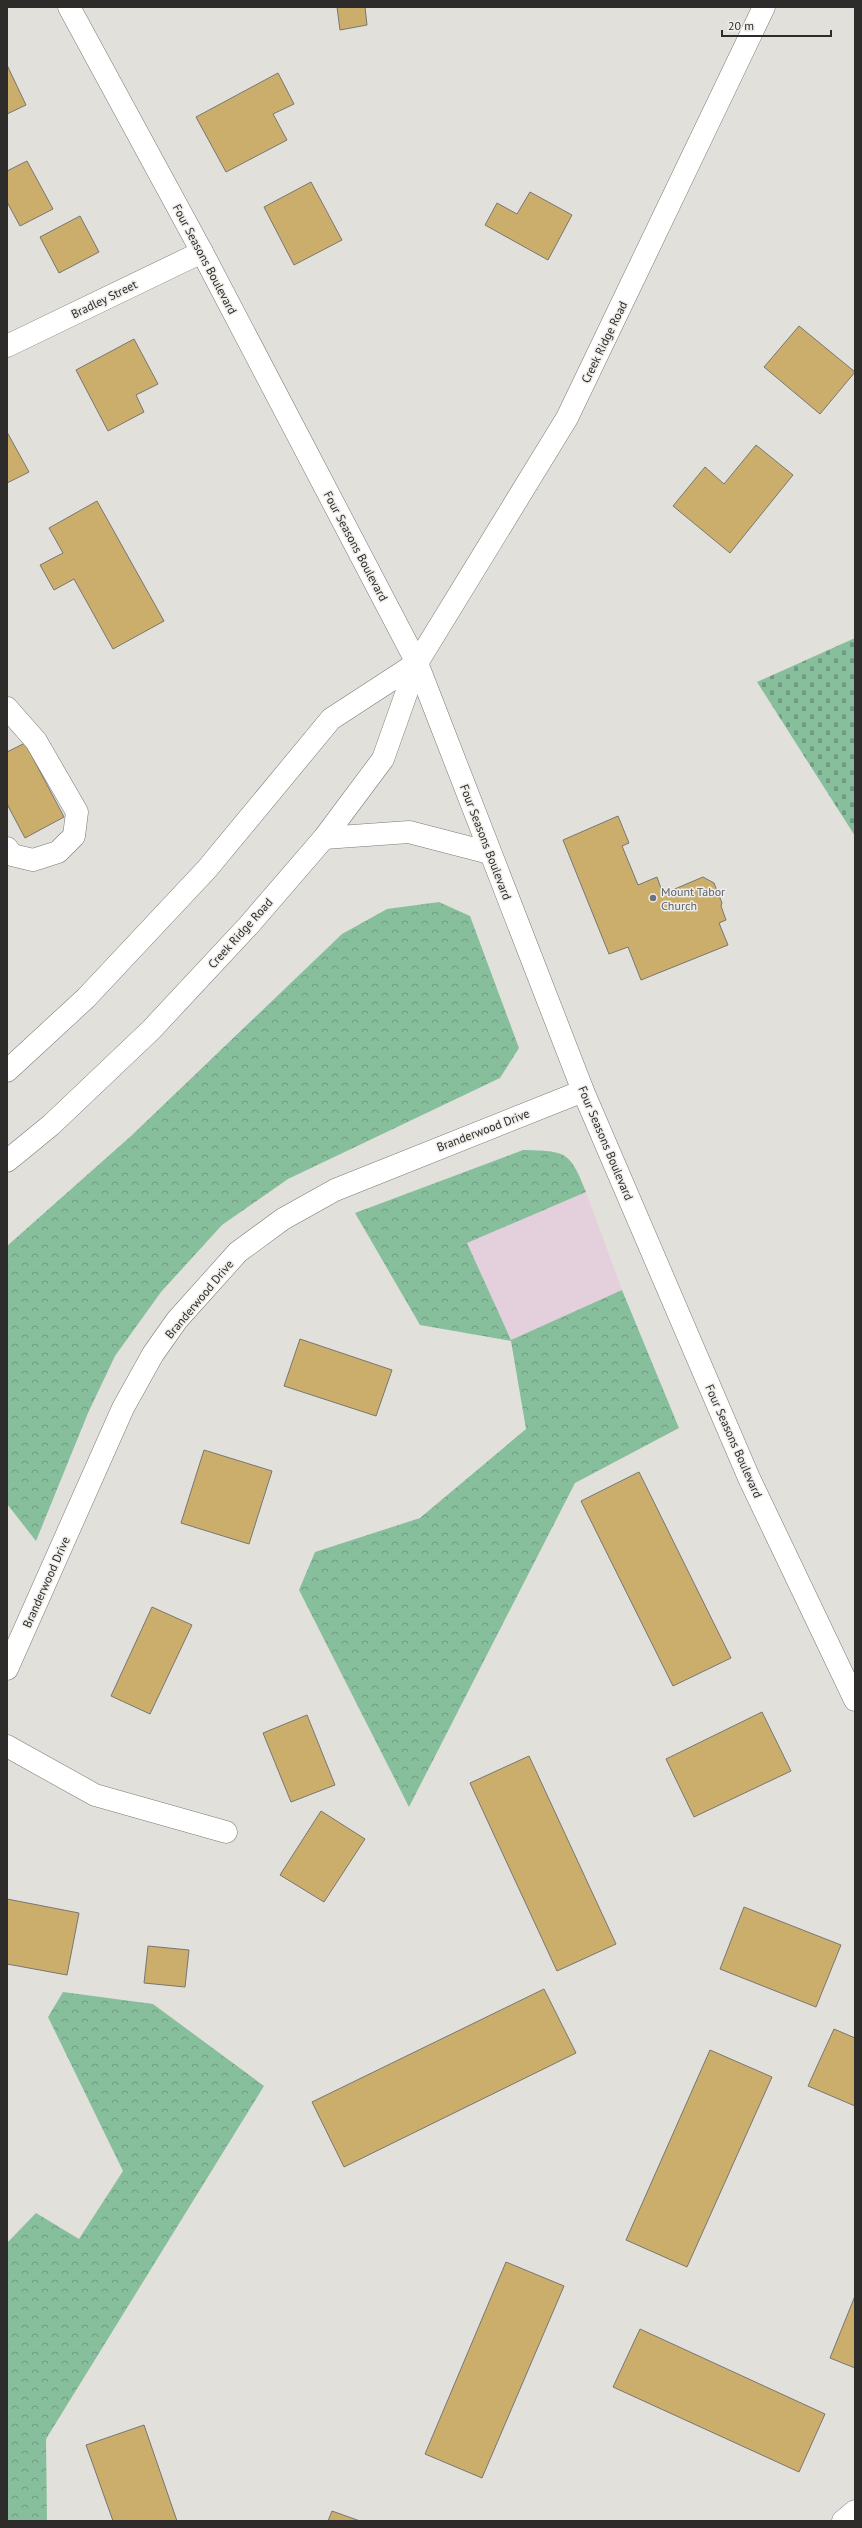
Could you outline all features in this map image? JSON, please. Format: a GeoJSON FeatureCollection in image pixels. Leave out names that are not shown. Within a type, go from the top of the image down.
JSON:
{"type":"FeatureCollection","features":[{"type":"Feature","properties":{"kind":"street","name":"Four Seasons Boulevard"},"geometry":{"type":"LineString","coordinates":[[69,7],[202,252],[417,663],[583,1091],[749,1478],[855,1700]]}},
{"type":"Feature","properties":{"kind":"street","name":"Creek Ridge Road"},"geometry":{"type":"LineString","coordinates":[[7,1161],[51,1125],[151,1030],[250,924],[324,838],[383,759],[417,663],[567,418],[764,7]]}},
{"type":"Feature","properties":{"kind":"street","name":"Bradley Street"},"geometry":{"type":"LineString","coordinates":[[7,346],[202,252]]}},
{"type":"Feature","properties":{"kind":"street","name":"Creek Ridge Road"},"geometry":{"type":"LineString","coordinates":[[7,1071],[86,998],[207,870],[331,719],[417,663]]}},
{"type":"Feature","properties":{"kind":"street"},"geometry":{"type":"LineString","coordinates":[[7,708],[36,740],[77,812],[74,836],[58,852],[33,860],[12,855],[7,848]]}},
{"type":"Feature","properties":{"kind":"street"},"geometry":{"type":"LineString","coordinates":[[324,838],[410,832],[490,853]]}},
{"type":"Feature","properties":{"kind":"street","name":"Branderwood Drive"},"geometry":{"type":"LineString","coordinates":[[7,1670],[123,1408],[153,1354],[173,1326],[205,1287],[238,1252],[283,1219],[335,1190],[583,1091]]}},
{"type":"Feature","properties":{"kind":"street"},"geometry":{"type":"LineString","coordinates":[[7,1746],[95,1795],[226,1832]]}},
{"type":"Feature","properties":{"kind":"street"},"geometry":{"type":"LineString","coordinates":[[843,2521],[855,2511]]}},
{"type":"Feature","properties":{"kind":"shaded area"},"geometry":{"type":"Polygon","coordinates":[[[586,1192],[622,1290],[511,1340],[467,1243],[586,1192]]]}},
{"type":"Feature","properties":{"kind":"green space"},"geometry":{"type":"Polygon","coordinates":[[[855,638],[855,836],[757,682],[855,638]]]}},
{"type":"Feature","properties":{"kind":"green space"},"geometry":{"type":"Polygon","coordinates":[[[439,902],[470,916],[519,1048],[500,1078],[288,1179],[222,1225],[161,1292],[115,1356],[88,1413],[36,1541],[7,1504],[7,1246],[131,1136],[342,934],[387,909],[439,902]]]}},
{"type":"Feature","properties":{"kind":"green space"},"geometry":{"type":"Polygon","coordinates":[[[523,1150],[549,1151],[565,1156],[575,1168],[586,1192],[467,1243],[511,1340],[622,1290],[679,1428],[575,1483],[409,1807],[299,1590],[315,1552],[420,1518],[526,1429],[511,1341],[420,1325],[355,1213],[523,1150]]]}},
{"type":"Feature","properties":{"kind":"green space"},"geometry":{"type":"Polygon","coordinates":[[[63,1992],[153,2004],[264,2086],[46,2439],[47,2521],[7,2521],[7,2243],[36,2213],[79,2239],[123,2171],[48,2017],[63,1992]]]}},
{"type":"Feature","properties":{"kind":"building"},"geometry":{"type":"Polygon","coordinates":[[[337,7],[365,7],[367,25],[340,30],[337,7]]]}},
{"type":"Feature","properties":{"kind":"building"},"geometry":{"type":"Polygon","coordinates":[[[7,65],[26,105],[7,114],[7,65]]]}},
{"type":"Feature","properties":{"kind":"building"},"geometry":{"type":"Polygon","coordinates":[[[278,73],[294,104],[273,114],[287,140],[226,172],[196,117],[278,73]]]}},
{"type":"Feature","properties":{"kind":"building"},"geometry":{"type":"Polygon","coordinates":[[[27,161],[53,209],[20,226],[7,202],[7,171],[27,161]]]}},
{"type":"Feature","properties":{"kind":"building"},"geometry":{"type":"Polygon","coordinates":[[[311,182],[342,240],[294,265],[264,207],[311,182]]]}},
{"type":"Feature","properties":{"kind":"building"},"geometry":{"type":"Polygon","coordinates":[[[530,192],[572,215],[548,260],[485,225],[497,203],[517,214],[530,192]]]}},
{"type":"Feature","properties":{"kind":"building"},"geometry":{"type":"Polygon","coordinates":[[[80,216],[99,252],[59,273],[40,237],[80,216]]]}},
{"type":"Feature","properties":{"kind":"building"},"geometry":{"type":"Polygon","coordinates":[[[799,326],[855,372],[820,414],[764,367],[799,326]]]}},
{"type":"Feature","properties":{"kind":"building"},"geometry":{"type":"Polygon","coordinates":[[[134,339],[158,384],[136,395],[144,412],[108,431],[76,370],[134,339]]]}},
{"type":"Feature","properties":{"kind":"building"},"geometry":{"type":"Polygon","coordinates":[[[7,432],[29,472],[7,483],[7,432]]]}},
{"type":"Feature","properties":{"kind":"building"},"geometry":{"type":"Polygon","coordinates":[[[756,445],[793,475],[730,553],[673,506],[705,467],[724,484],[756,445]]]}},
{"type":"Feature","properties":{"kind":"building"},"geometry":{"type":"Polygon","coordinates":[[[97,501],[164,621],[113,649],[74,579],[54,590],[40,565],[63,553],[49,528],[97,501]]]}},
{"type":"Feature","properties":{"kind":"building"},"geometry":{"type":"Polygon","coordinates":[[[25,743],[64,817],[25,838],[7,804],[7,752],[25,743]]]}},
{"type":"Feature","properties":{"kind":"building","name":"Mount Tabor Church"},"geometry":{"type":"Polygon","coordinates":[[[618,816],[629,843],[622,846],[638,885],[657,877],[663,894],[703,877],[714,883],[722,903],[721,906],[726,920],[719,923],[728,945],[641,980],[628,947],[609,954],[563,840],[618,816]]]}},
{"type":"Feature","properties":{"kind":"building"},"geometry":{"type":"Polygon","coordinates":[[[300,1339],[392,1370],[376,1416],[284,1386],[300,1339]]]}},
{"type":"Feature","properties":{"kind":"building"},"geometry":{"type":"Polygon","coordinates":[[[204,1450],[272,1471],[249,1544],[181,1523],[204,1450]]]}},
{"type":"Feature","properties":{"kind":"building"},"geometry":{"type":"Polygon","coordinates":[[[639,1472],[731,1658],[673,1686],[581,1501],[639,1472]]]}},
{"type":"Feature","properties":{"kind":"building"},"geometry":{"type":"Polygon","coordinates":[[[152,1607],[192,1625],[150,1714],[111,1696],[152,1607]]]}},
{"type":"Feature","properties":{"kind":"building"},"geometry":{"type":"Polygon","coordinates":[[[762,1712],[791,1771],[694,1817],[666,1759],[762,1712]]]}},
{"type":"Feature","properties":{"kind":"building"},"geometry":{"type":"Polygon","coordinates":[[[307,1715],[335,1785],[291,1802],[263,1733],[307,1715]]]}},
{"type":"Feature","properties":{"kind":"building"},"geometry":{"type":"Polygon","coordinates":[[[529,1756],[616,1944],[557,1971],[470,1783],[529,1756]]]}},
{"type":"Feature","properties":{"kind":"building"},"geometry":{"type":"Polygon","coordinates":[[[321,1811],[365,1839],[324,1902],[280,1875],[321,1811]]]}},
{"type":"Feature","properties":{"kind":"building"},"geometry":{"type":"Polygon","coordinates":[[[7,1899],[79,1913],[67,1975],[7,1964],[7,1899]]]}},
{"type":"Feature","properties":{"kind":"building"},"geometry":{"type":"Polygon","coordinates":[[[744,1907],[841,1945],[816,2007],[720,1969],[744,1907]]]}},
{"type":"Feature","properties":{"kind":"building"},"geometry":{"type":"Polygon","coordinates":[[[148,1946],[189,1950],[185,1987],[144,1983],[148,1946]]]}},
{"type":"Feature","properties":{"kind":"building"},"geometry":{"type":"Polygon","coordinates":[[[544,1989],[576,2053],[344,2167],[312,2102],[544,1989]]]}},
{"type":"Feature","properties":{"kind":"building"},"geometry":{"type":"Polygon","coordinates":[[[834,2029],[855,2038],[855,2106],[808,2086],[834,2029]]]}},
{"type":"Feature","properties":{"kind":"building"},"geometry":{"type":"Polygon","coordinates":[[[710,2050],[772,2077],[687,2267],[626,2240],[710,2050]]]}},
{"type":"Feature","properties":{"kind":"building"},"geometry":{"type":"Polygon","coordinates":[[[506,2262],[564,2286],[482,2478],[425,2454],[506,2262]]]}},
{"type":"Feature","properties":{"kind":"building"},"geometry":{"type":"Polygon","coordinates":[[[855,2296],[855,2368],[830,2358],[855,2296]]]}},
{"type":"Feature","properties":{"kind":"building"},"geometry":{"type":"Polygon","coordinates":[[[640,2329],[825,2414],[799,2472],[613,2387],[640,2329]]]}},
{"type":"Feature","properties":{"kind":"building"},"geometry":{"type":"Polygon","coordinates":[[[144,2425],[177,2521],[113,2521],[86,2445],[144,2425]]]}},
{"type":"Feature","properties":{"kind":"building"},"geometry":{"type":"Polygon","coordinates":[[[332,2511],[360,2521],[328,2521],[332,2511]]]}},
{"type":"Feature","properties":{"kind":"place","name":"Mount Tabor Church"},"geometry":{"type":"Point","coordinates":[653,898]}}]}
